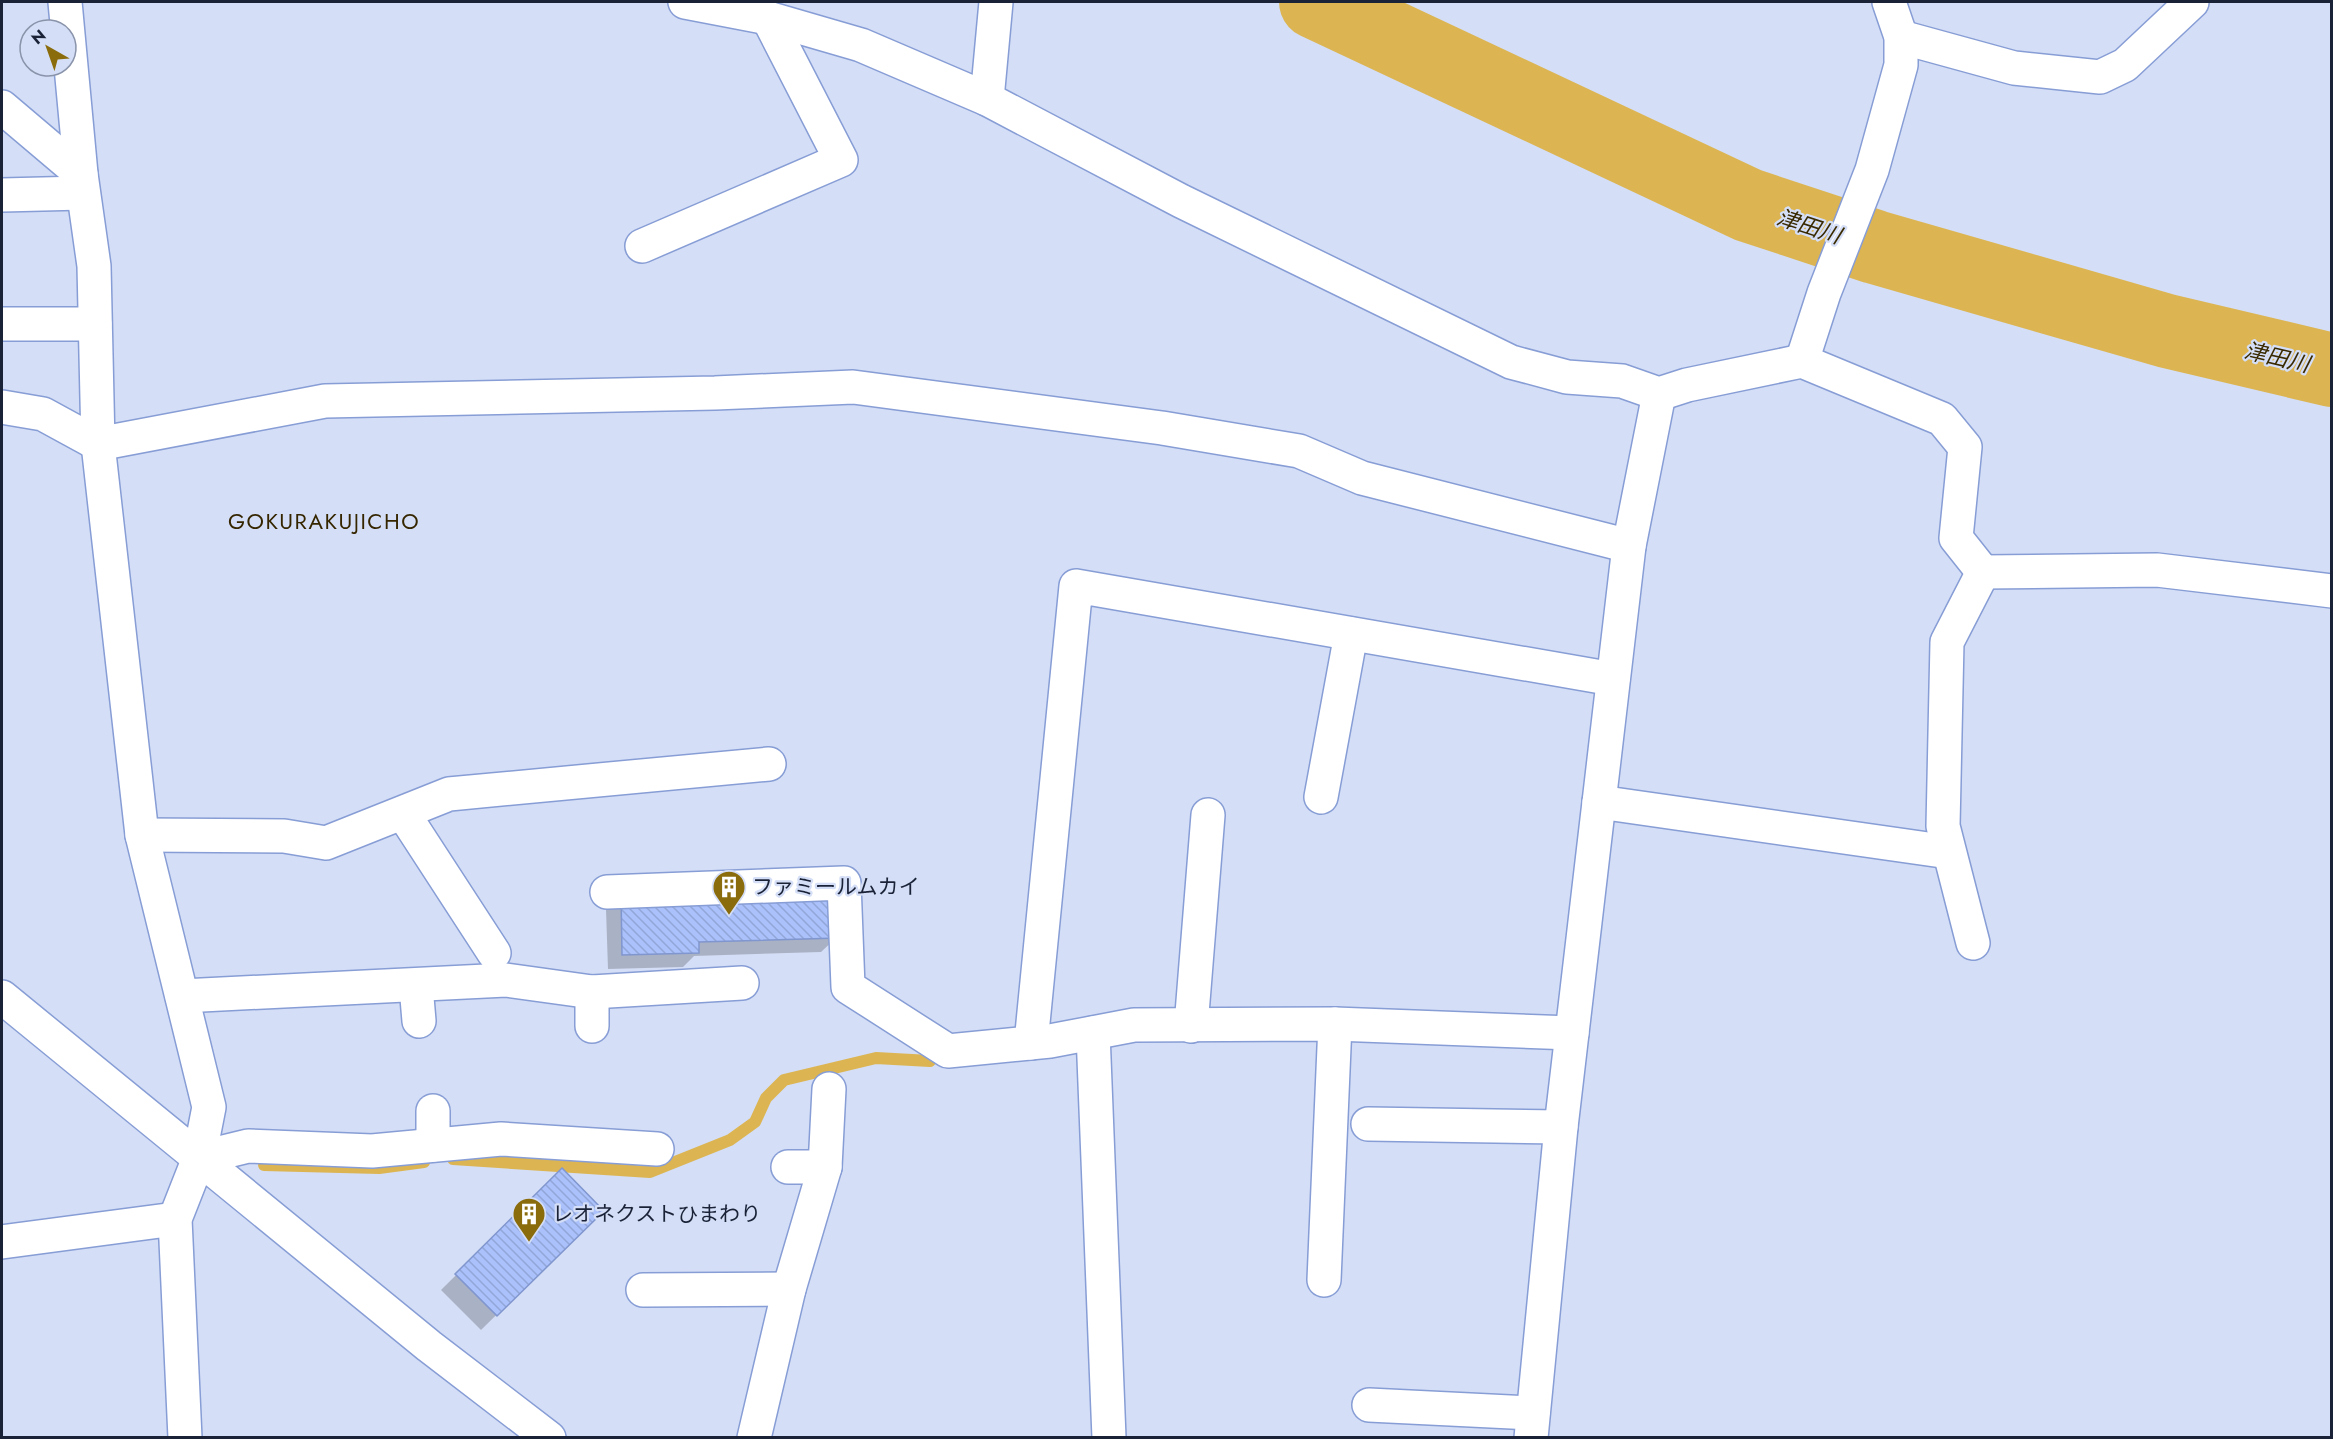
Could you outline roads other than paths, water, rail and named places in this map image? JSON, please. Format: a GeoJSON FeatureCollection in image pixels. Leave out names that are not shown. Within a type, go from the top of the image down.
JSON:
{"type":"FeatureCollection","features":[{"type":"Feature","properties":{"kind":"street"},"geometry":{"type":"LineString","coordinates":[[66,2],[82,184],[94,266],[98,444],[142,835],[209,1107],[199,1158],[175,1219],[185,1437]]}},
{"type":"Feature","properties":{"kind":"street"},"geometry":{"type":"LineString","coordinates":[[685,2],[768,18],[861,45],[987,99],[1181,201],[1511,362],[1567,377],[1622,381],[1659,394],[1688,385],[1802,361],[1942,419],[1965,447],[1956,538],[1983,572]]}},
{"type":"Feature","properties":{"kind":"street"},"geometry":{"type":"LineString","coordinates":[[987,99],[996,2]]}},
{"type":"Feature","properties":{"kind":"street"},"geometry":{"type":"LineString","coordinates":[[1802,361],[1824,293],[1872,170],[1900,65],[1901,37],[1889,2]]}},
{"type":"Feature","properties":{"kind":"street"},"geometry":{"type":"LineString","coordinates":[[1901,37],[2014,68],[2100,77],[2125,65],[2192,2]]}},
{"type":"Feature","properties":{"kind":"street"},"geometry":{"type":"LineString","coordinates":[[642,246],[841,160],[768,18]]}},
{"type":"Feature","properties":{"kind":"street"},"geometry":{"type":"LineString","coordinates":[[2,108],[82,184]]}},
{"type":"Feature","properties":{"kind":"street"},"geometry":{"type":"LineString","coordinates":[[2,195],[82,184]]}},
{"type":"Feature","properties":{"kind":"street"},"geometry":{"type":"LineString","coordinates":[[2,324],[96,324]]}},
{"type":"Feature","properties":{"kind":"street"},"geometry":{"type":"LineString","coordinates":[[2,407],[43,414],[98,444],[325,401],[715,393],[853,387],[1162,428],[1299,451],[1362,478],[1629,546]]}},
{"type":"Feature","properties":{"kind":"street"},"geometry":{"type":"LineString","coordinates":[[1369,1406],[1532,1425],[1572,1033],[1629,546],[1659,394]]}},
{"type":"Feature","properties":{"kind":"street"},"geometry":{"type":"LineString","coordinates":[[1983,572],[2157,570],[2331,591]]}},
{"type":"Feature","properties":{"kind":"street"},"geometry":{"type":"LineString","coordinates":[[1973,943],[1943,826],[1947,642],[1983,572]]}},
{"type":"Feature","properties":{"kind":"street"},"geometry":{"type":"LineString","coordinates":[[1031,1043],[1076,586],[1613,679]]}},
{"type":"Feature","properties":{"kind":"street"},"geometry":{"type":"LineString","coordinates":[[1322,797],[1351,634]]}},
{"type":"Feature","properties":{"kind":"street"},"geometry":{"type":"LineString","coordinates":[[142,835],[284,836],[326,843],[449,794],[769,764]]}},
{"type":"Feature","properties":{"kind":"street"},"geometry":{"type":"LineString","coordinates":[[1599,802],[1949,852]]}},
{"type":"Feature","properties":{"kind":"street"},"geometry":{"type":"LineString","coordinates":[[403,813],[494,953]]}},
{"type":"Feature","properties":{"kind":"street"},"geometry":{"type":"LineString","coordinates":[[1191,1026],[1208,815]]}},
{"type":"Feature","properties":{"kind":"street"},"geometry":{"type":"LineString","coordinates":[[607,892],[844,883],[848,987],[948,1051],[1031,1043],[1134,1025],[1335,1024],[1572,1033]]}},
{"type":"Feature","properties":{"kind":"street"},"geometry":{"type":"LineString","coordinates":[[182,996],[506,980],[591,992],[742,983]]}},
{"type":"Feature","properties":{"kind":"street"},"geometry":{"type":"LineString","coordinates":[[416,986],[419,1021]]}},
{"type":"Feature","properties":{"kind":"street"},"geometry":{"type":"LineString","coordinates":[[591,992],[592,1026]]}},
{"type":"Feature","properties":{"kind":"street"},"geometry":{"type":"LineString","coordinates":[[2,997],[429,1346],[549,1437]]}},
{"type":"Feature","properties":{"kind":"street"},"geometry":{"type":"LineString","coordinates":[[1324,1280],[1335,1024]]}},
{"type":"Feature","properties":{"kind":"street"},"geometry":{"type":"LineString","coordinates":[[1093,1033],[1108,1437]]}},
{"type":"Feature","properties":{"kind":"street"},"geometry":{"type":"LineString","coordinates":[[754,1437],[789,1289],[825,1167],[829,1089]]}},
{"type":"Feature","properties":{"kind":"street"},"geometry":{"type":"LineString","coordinates":[[433,1111],[433,1145]]}},
{"type":"Feature","properties":{"kind":"street"},"geometry":{"type":"LineString","coordinates":[[1368,1124],[1562,1127]]}},
{"type":"Feature","properties":{"kind":"street"},"geometry":{"type":"LineString","coordinates":[[199,1158],[248,1146],[372,1151],[501,1139],[657,1149]]}},
{"type":"Feature","properties":{"kind":"street"},"geometry":{"type":"LineString","coordinates":[[788,1167],[825,1167]]}},
{"type":"Feature","properties":{"kind":"street"},"geometry":{"type":"LineString","coordinates":[[2,1242],[175,1219]]}},
{"type":"Feature","properties":{"kind":"street"},"geometry":{"type":"LineString","coordinates":[[642,1290],[789,1289]]}},
{"type":"Feature","properties":{"kind":"waterway","name":"津田川"},"geometry":{"type":"LineString","coordinates":[[1316,2],[1748,205],[1875,247],[2167,331],[2332,370]]}},
{"type":"Feature","properties":{"kind":"waterway"},"geometry":{"type":"LineString","coordinates":[[453,1159],[650,1172],[730,1140],[755,1122],[766,1098],[784,1080],[876,1058],[930,1061]]}},
{"type":"Feature","properties":{"kind":"waterway"},"geometry":{"type":"LineString","coordinates":[[264,1165],[379,1168],[424,1162]]}},
{"type":"Feature","properties":{"kind":"place","name":"ファミールムカイ"},"geometry":{"type":"Point","coordinates":[729,916]}},
{"type":"Feature","properties":{"kind":"place","name":"レオネクストひまわり"},"geometry":{"type":"Point","coordinates":[529,1243]}},
{"type":"Feature","properties":{"kind":"district","name":"GOKURAKUJICHO"},"geometry":{"type":"Point","coordinates":[324,521]}}]}
